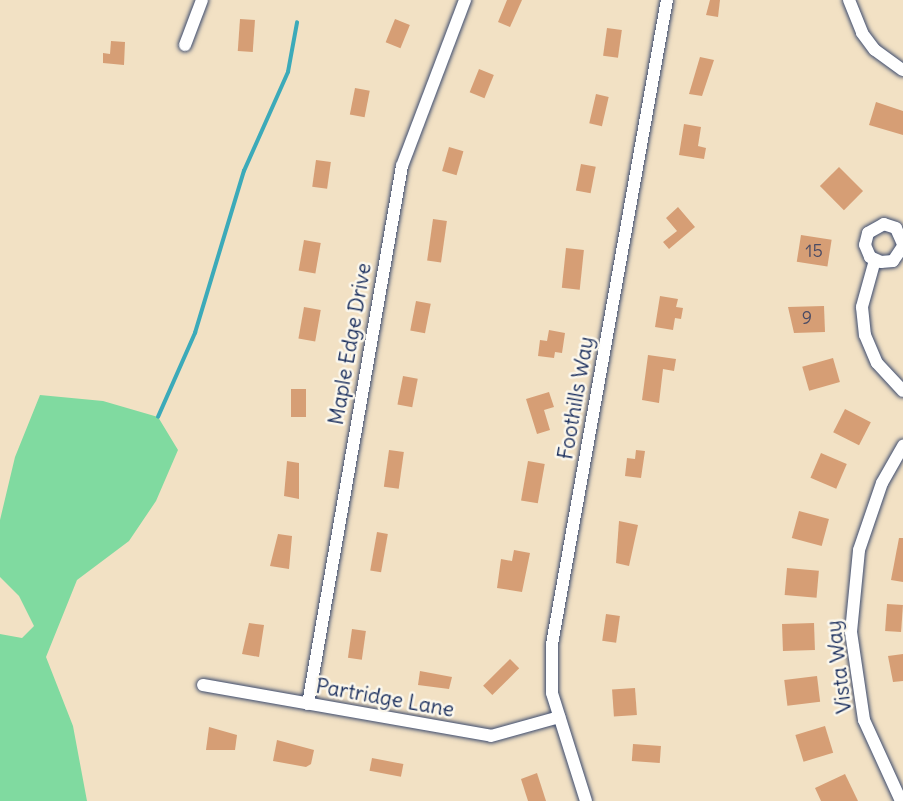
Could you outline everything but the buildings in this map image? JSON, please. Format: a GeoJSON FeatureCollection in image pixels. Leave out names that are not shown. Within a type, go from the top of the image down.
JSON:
{"type":"FeatureCollection","features":[{"type":"Feature","properties":{"kind":"street"},"geometry":{"type":"LineString","coordinates":[[185,45],[202,0]]}},
{"type":"Feature","properties":{"kind":"street","name":"Maple Edge Drive"},"geometry":{"type":"LineString","coordinates":[[308,704],[402,166],[465,0]]}},
{"type":"Feature","properties":{"kind":"street","name":"Foothills Way"},"geometry":{"type":"LineString","coordinates":[[586,801],[552,694],[552,644],[667,0]]}},
{"type":"Feature","properties":{"kind":"street"},"geometry":{"type":"LineString","coordinates":[[849,0],[862,33],[875,50],[903,70]]}},
{"type":"Feature","properties":{"kind":"street"},"geometry":{"type":"LineString","coordinates":[[875,260],[893,261],[903,245],[900,233],[890,225],[872,229],[865,245],[875,260],[862,307],[865,335],[877,363],[903,391]]}},
{"type":"Feature","properties":{"kind":"street","name":"Vista Way"},"geometry":{"type":"LineString","coordinates":[[901,801],[864,720],[851,632],[859,551],[882,483],[903,446]]}},
{"type":"Feature","properties":{"kind":"street","name":"Partridge Lane"},"geometry":{"type":"LineString","coordinates":[[203,685],[491,736],[559,717]]}},
{"type":"Feature","properties":{"kind":"green space"},"geometry":{"type":"Polygon","coordinates":[[[40,395],[103,401],[158,417],[178,450],[156,501],[129,541],[77,580],[46,657],[73,726],[87,801],[0,801],[0,634],[22,638],[34,626],[19,596],[0,577],[0,520],[15,457],[40,395]]]}},
{"type":"Feature","properties":{"kind":"waterway"},"geometry":{"type":"LineString","coordinates":[[158,417],[195,333],[244,171],[288,72],[297,23]]}}]}
